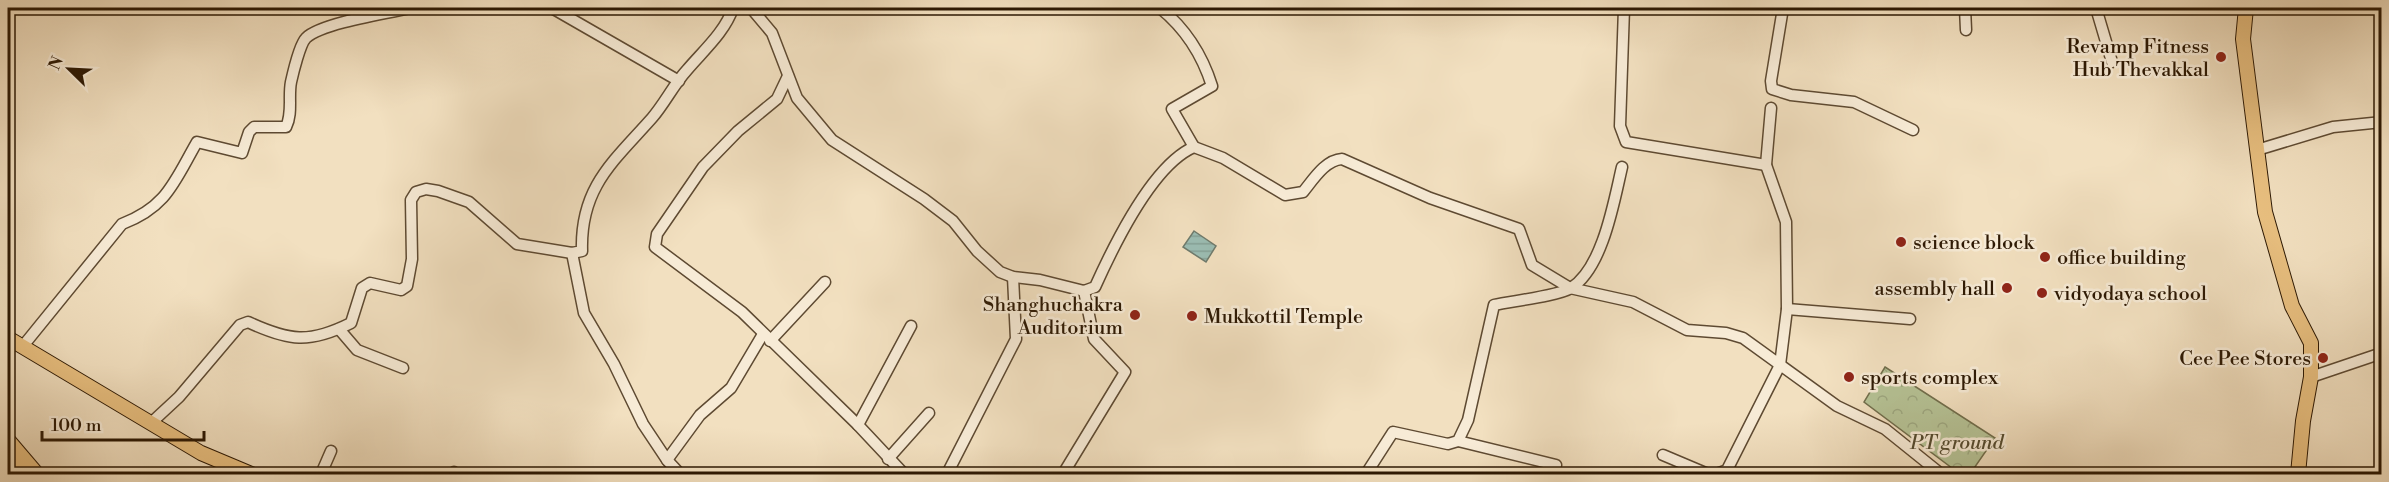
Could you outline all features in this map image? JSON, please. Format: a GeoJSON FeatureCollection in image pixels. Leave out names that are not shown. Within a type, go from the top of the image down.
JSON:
{"type":"FeatureCollection","features":[{"type":"Feature","properties":{"kind":"main road"},"geometry":{"type":"LineString","coordinates":[[2246,8],[2243,39],[2265,212],[2292,306],[2311,343],[2311,377],[2303,421],[2298,474]]}},
{"type":"Feature","properties":{"kind":"main road"},"geometry":{"type":"LineString","coordinates":[[8,338],[201,453],[251,474]]}},
{"type":"Feature","properties":{"kind":"main road"},"geometry":{"type":"LineString","coordinates":[[8,440],[37,474]]}},
{"type":"Feature","properties":{"kind":"main road"},"geometry":{"type":"LineString","coordinates":[[8,459],[21,474]]}},
{"type":"Feature","properties":{"kind":"street"},"geometry":{"type":"LineString","coordinates":[[23,346],[122,224],[141,217],[162,202],[197,142],[242,153],[249,132],[254,127],[286,127],[289,121],[291,81],[300,48],[308,36],[338,24],[411,8]]}},
{"type":"Feature","properties":{"kind":"street"},"geometry":{"type":"LineString","coordinates":[[552,8],[679,81]]}},
{"type":"Feature","properties":{"kind":"street"},"geometry":{"type":"LineString","coordinates":[[151,423],[179,397],[240,325],[248,322],[278,336],[298,339],[319,337],[351,323],[362,288],[370,283],[401,290],[407,286],[411,259],[411,200],[416,192],[426,189],[438,191],[469,202],[517,244],[572,253],[582,251],[582,226],[601,175],[630,139],[654,116],[729,18],[733,8]]}},
{"type":"Feature","properties":{"kind":"street"},"geometry":{"type":"LineString","coordinates":[[751,8],[772,33],[797,98],[832,140],[924,199],[953,222],[994,267],[1013,277],[1040,280],[1084,291],[1095,287],[1127,220],[1140,201],[1179,156],[1194,147],[1210,151],[1229,161],[1285,195],[1303,192],[1323,168],[1336,159],[1349,161],[1430,198],[1519,229],[1532,265],[1570,288],[1632,302],[1687,330],[1726,333],[1743,338],[1837,406],[1885,429],[1941,474]]}},
{"type":"Feature","properties":{"kind":"street"},"geometry":{"type":"LineString","coordinates":[[1160,8],[1175,20],[1199,51],[1212,86],[1172,109],[1194,147]]}},
{"type":"Feature","properties":{"kind":"street"},"geometry":{"type":"LineString","coordinates":[[1624,8],[1620,126],[1626,142],[1766,165]]}},
{"type":"Feature","properties":{"kind":"street"},"geometry":{"type":"LineString","coordinates":[[1783,8],[1772,89],[1791,95],[1854,102],[1914,130]]}},
{"type":"Feature","properties":{"kind":"street"},"geometry":{"type":"LineString","coordinates":[[1803,8],[1872,8]]}},
{"type":"Feature","properties":{"kind":"street"},"geometry":{"type":"LineString","coordinates":[[1965,8],[1966,30]]}},
{"type":"Feature","properties":{"kind":"street"},"geometry":{"type":"LineString","coordinates":[[2096,8],[2112,62]]}},
{"type":"Feature","properties":{"kind":"street"},"geometry":{"type":"LineString","coordinates":[[788,76],[777,99],[738,131],[703,168],[657,234],[655,248],[742,312],[858,425],[904,474]]}},
{"type":"Feature","properties":{"kind":"street"},"geometry":{"type":"LineString","coordinates":[[1727,470],[1780,365],[1787,309],[1786,222],[1766,165],[1771,108]]}},
{"type":"Feature","properties":{"kind":"street"},"geometry":{"type":"LineString","coordinates":[[2257,150],[2333,127],[2382,122]]}},
{"type":"Feature","properties":{"kind":"street"},"geometry":{"type":"LineString","coordinates":[[1458,441],[1468,420],[1494,305],[1570,288],[1587,272],[1607,229],[1622,167]]}},
{"type":"Feature","properties":{"kind":"street"},"geometry":{"type":"LineString","coordinates":[[572,253],[584,313],[614,364],[643,424],[667,460],[680,474]]}},
{"type":"Feature","properties":{"kind":"street"},"geometry":{"type":"LineString","coordinates":[[948,474],[1017,339],[1013,277]]}},
{"type":"Feature","properties":{"kind":"street"},"geometry":{"type":"LineString","coordinates":[[667,460],[700,415],[731,388],[767,338],[825,282]]}},
{"type":"Feature","properties":{"kind":"street"},"geometry":{"type":"LineString","coordinates":[[1063,474],[1125,372],[1094,339],[1084,291]]}},
{"type":"Feature","properties":{"kind":"street"},"geometry":{"type":"LineString","coordinates":[[1787,309],[1910,319]]}},
{"type":"Feature","properties":{"kind":"street"},"geometry":{"type":"LineString","coordinates":[[858,425],[911,326]]}},
{"type":"Feature","properties":{"kind":"street"},"geometry":{"type":"LineString","coordinates":[[339,329],[357,350],[403,368]]}},
{"type":"Feature","properties":{"kind":"street"},"geometry":{"type":"LineString","coordinates":[[2311,377],[2382,353]]}},
{"type":"Feature","properties":{"kind":"street"},"geometry":{"type":"LineString","coordinates":[[888,459],[929,413]]}},
{"type":"Feature","properties":{"kind":"street"},"geometry":{"type":"LineString","coordinates":[[1366,474],[1393,432],[1448,444],[1458,441],[1556,465]]}},
{"type":"Feature","properties":{"kind":"street"},"geometry":{"type":"LineString","coordinates":[[321,474],[331,451]]}},
{"type":"Feature","properties":{"kind":"street"},"geometry":{"type":"LineString","coordinates":[[1663,455],[1708,474],[1727,470],[1738,474]]}},
{"type":"Feature","properties":{"kind":"green space","name":"PT ground"},"geometry":{"type":"Polygon","coordinates":[[[1885,367],[1995,438],[1970,474],[1960,474],[1864,402],[1885,367]]]}},
{"type":"Feature","properties":{"kind":"water"},"geometry":{"type":"Polygon","coordinates":[[[1194,231],[1216,246],[1206,262],[1183,247],[1194,231]]]}},
{"type":"Feature","properties":{"kind":"place","name":"Revamp Fitness Hub Thevakkal"},"geometry":{"type":"Point","coordinates":[2221,57]}},
{"type":"Feature","properties":{"kind":"place","name":"science block"},"geometry":{"type":"Point","coordinates":[1901,242]}},
{"type":"Feature","properties":{"kind":"place","name":"office building"},"geometry":{"type":"Point","coordinates":[2045,257]}},
{"type":"Feature","properties":{"kind":"place","name":"assembly hall"},"geometry":{"type":"Point","coordinates":[2007,288]}},
{"type":"Feature","properties":{"kind":"place","name":"vidyodaya school"},"geometry":{"type":"Point","coordinates":[2042,293]}},
{"type":"Feature","properties":{"kind":"place","name":"Shanghuchakra Auditorium"},"geometry":{"type":"Point","coordinates":[1135,315]}},
{"type":"Feature","properties":{"kind":"place","name":"Mukkottil Temple"},"geometry":{"type":"Point","coordinates":[1192,316]}},
{"type":"Feature","properties":{"kind":"place","name":"Cee Pee Stores"},"geometry":{"type":"Point","coordinates":[2323,358]}},
{"type":"Feature","properties":{"kind":"place","name":"sports complex"},"geometry":{"type":"Point","coordinates":[1849,377]}}]}
